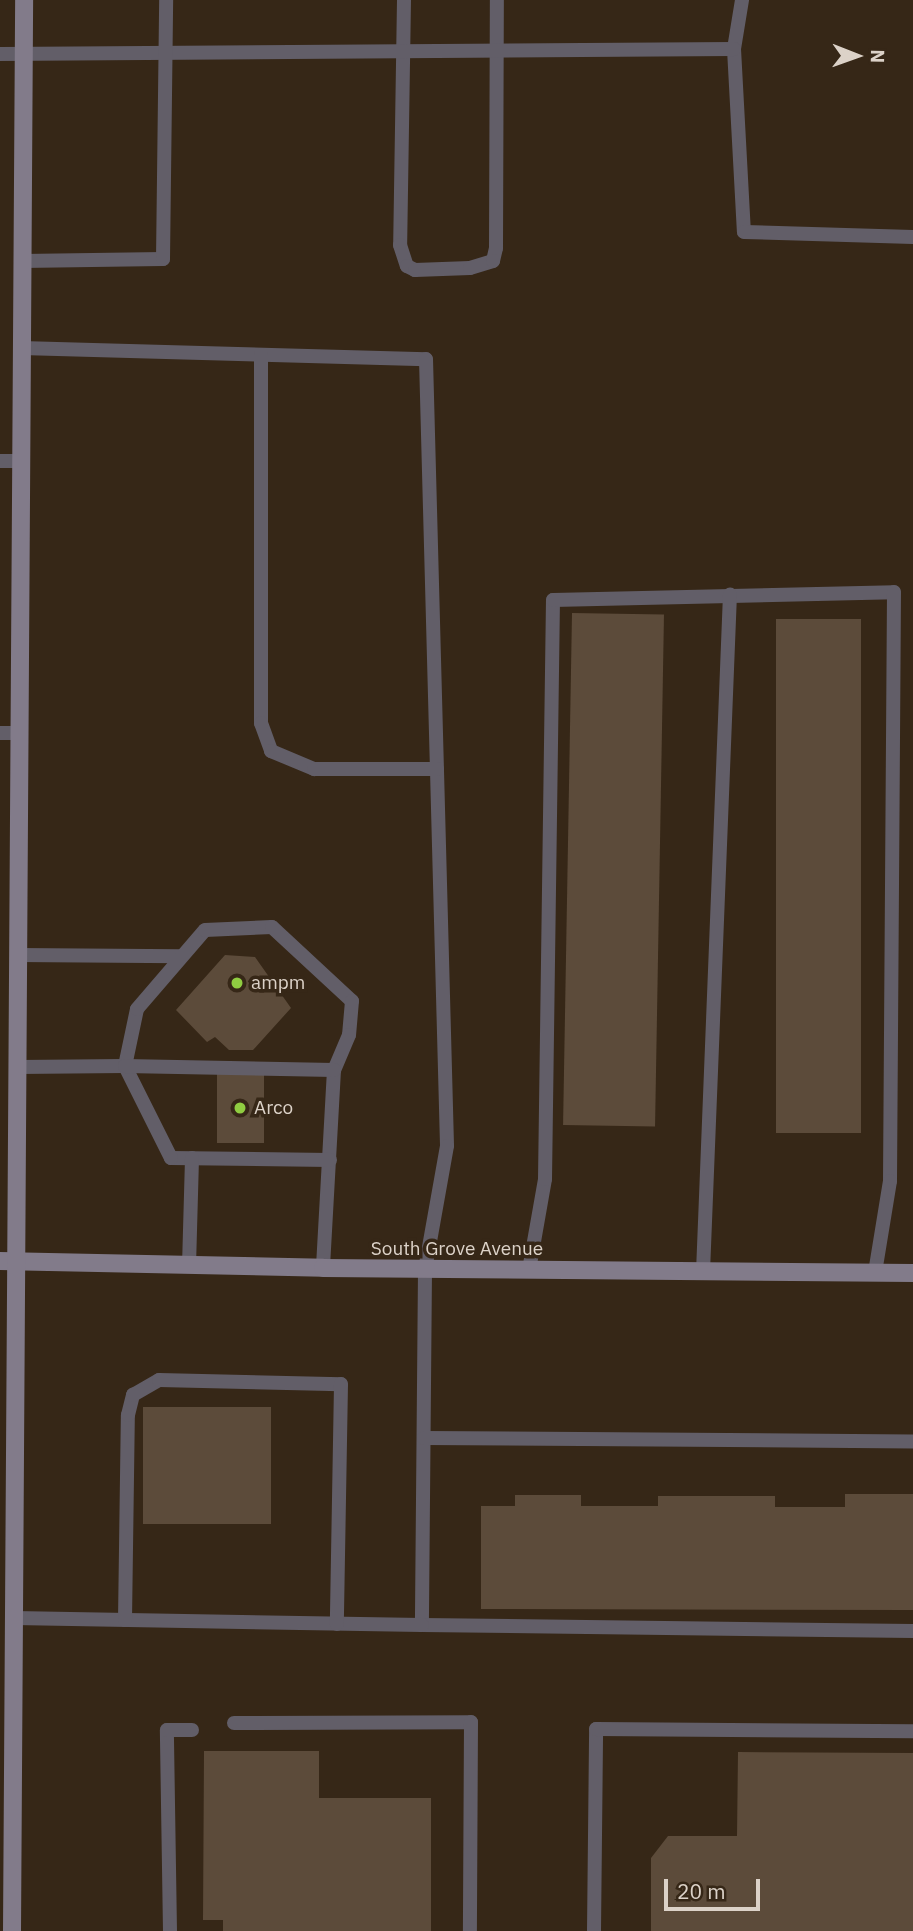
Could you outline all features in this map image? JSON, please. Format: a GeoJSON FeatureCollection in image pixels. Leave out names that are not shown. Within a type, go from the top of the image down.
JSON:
{"type":"FeatureCollection","features":[{"type":"Feature","properties":{"kind":"street"},"geometry":{"type":"LineString","coordinates":[[12,1931],[7,1688],[14,1618],[9,1261],[18,1067],[24,0]]}},
{"type":"Feature","properties":{"kind":"street","name":"South Grove Avenue"},"geometry":{"type":"LineString","coordinates":[[9,1261],[425,1270],[913,1273]]}},
{"type":"Feature","properties":{"kind":"lane"},"geometry":{"type":"LineString","coordinates":[[22,261],[163,259],[166,0]]}},
{"type":"Feature","properties":{"kind":"lane"},"geometry":{"type":"LineString","coordinates":[[404,0],[400,246],[407,266],[415,270],[470,268],[493,261],[496,248],[498,0]]}},
{"type":"Feature","properties":{"kind":"lane"},"geometry":{"type":"LineString","coordinates":[[742,0],[733,49],[744,232],[913,237]]}},
{"type":"Feature","properties":{"kind":"lane"},"geometry":{"type":"LineString","coordinates":[[0,54],[733,49]]}},
{"type":"Feature","properties":{"kind":"lane"},"geometry":{"type":"LineString","coordinates":[[22,348],[426,359],[447,1146],[425,1270],[422,1625]]}},
{"type":"Feature","properties":{"kind":"lane"},"geometry":{"type":"LineString","coordinates":[[261,355],[261,723],[271,751],[314,769],[437,769]]}},
{"type":"Feature","properties":{"kind":"lane"},"geometry":{"type":"LineString","coordinates":[[0,461],[21,461]]}},
{"type":"Feature","properties":{"kind":"lane"},"geometry":{"type":"LineString","coordinates":[[529,1270],[545,1179],[553,600],[894,592],[890,1181],[875,1273]]}},
{"type":"Feature","properties":{"kind":"lane"},"geometry":{"type":"LineString","coordinates":[[703,1272],[730,596]]}},
{"type":"Feature","properties":{"kind":"lane"},"geometry":{"type":"LineString","coordinates":[[0,733],[20,733]]}},
{"type":"Feature","properties":{"kind":"lane"},"geometry":{"type":"LineString","coordinates":[[323,1268],[330,1160],[334,1070],[349,1035],[352,1001],[272,927],[205,930],[137,1009],[125,1066],[172,1158],[330,1160]]}},
{"type":"Feature","properties":{"kind":"lane"},"geometry":{"type":"LineString","coordinates":[[18,955],[181,957]]}},
{"type":"Feature","properties":{"kind":"lane"},"geometry":{"type":"LineString","coordinates":[[18,1067],[334,1070]]}},
{"type":"Feature","properties":{"kind":"lane"},"geometry":{"type":"LineString","coordinates":[[189,1266],[192,1158]]}},
{"type":"Feature","properties":{"kind":"lane"},"geometry":{"type":"LineString","coordinates":[[125,1620],[128,1415],[134,1395],[159,1380],[341,1384],[337,1624]]}},
{"type":"Feature","properties":{"kind":"lane"},"geometry":{"type":"LineString","coordinates":[[424,1438],[913,1441]]}},
{"type":"Feature","properties":{"kind":"lane"},"geometry":{"type":"LineString","coordinates":[[14,1618],[913,1631]]}},
{"type":"Feature","properties":{"kind":"lane"},"geometry":{"type":"LineString","coordinates":[[234,1723],[471,1722],[470,1931]]}},
{"type":"Feature","properties":{"kind":"lane"},"geometry":{"type":"LineString","coordinates":[[594,1931],[596,1729],[913,1731]]}},
{"type":"Feature","properties":{"kind":"lane"},"geometry":{"type":"LineString","coordinates":[[170,1931],[167,1730],[192,1730]]}},
{"type":"Feature","properties":{"kind":"building"},"geometry":{"type":"Polygon","coordinates":[[[572,613],[664,615],[655,1127],[563,1125],[572,613]]]}},
{"type":"Feature","properties":{"kind":"building"},"geometry":{"type":"Polygon","coordinates":[[[776,619],[861,619],[861,1133],[776,1133],[776,619]]]}},
{"type":"Feature","properties":{"kind":"building","name":"ampm"},"geometry":{"type":"Polygon","coordinates":[[[225,955],[255,957],[291,1008],[253,1050],[229,1050],[215,1037],[207,1042],[176,1010],[225,955]]]}},
{"type":"Feature","properties":{"kind":"building","name":"Arco"},"geometry":{"type":"Polygon","coordinates":[[[217,1074],[264,1074],[264,1143],[217,1143],[217,1074]]]}},
{"type":"Feature","properties":{"kind":"building"},"geometry":{"type":"Polygon","coordinates":[[[143,1407],[271,1407],[271,1524],[143,1524],[143,1407]]]}},
{"type":"Feature","properties":{"kind":"building"},"geometry":{"type":"Polygon","coordinates":[[[845,1494],[913,1494],[913,1610],[481,1609],[481,1506],[515,1506],[515,1495],[581,1495],[581,1506],[658,1506],[658,1496],[775,1496],[775,1507],[845,1507],[845,1494]]]}},
{"type":"Feature","properties":{"kind":"building"},"geometry":{"type":"Polygon","coordinates":[[[204,1751],[319,1751],[319,1798],[431,1798],[431,1931],[223,1931],[223,1920],[203,1920],[204,1751]]]}},
{"type":"Feature","properties":{"kind":"building"},"geometry":{"type":"Polygon","coordinates":[[[738,1752],[913,1753],[913,1931],[651,1931],[651,1858],[668,1836],[737,1836],[738,1752]]]}},
{"type":"Feature","properties":{"kind":"place","name":"ampm"},"geometry":{"type":"Point","coordinates":[237,983]}},
{"type":"Feature","properties":{"kind":"place","name":"Arco"},"geometry":{"type":"Point","coordinates":[240,1108]}}]}
